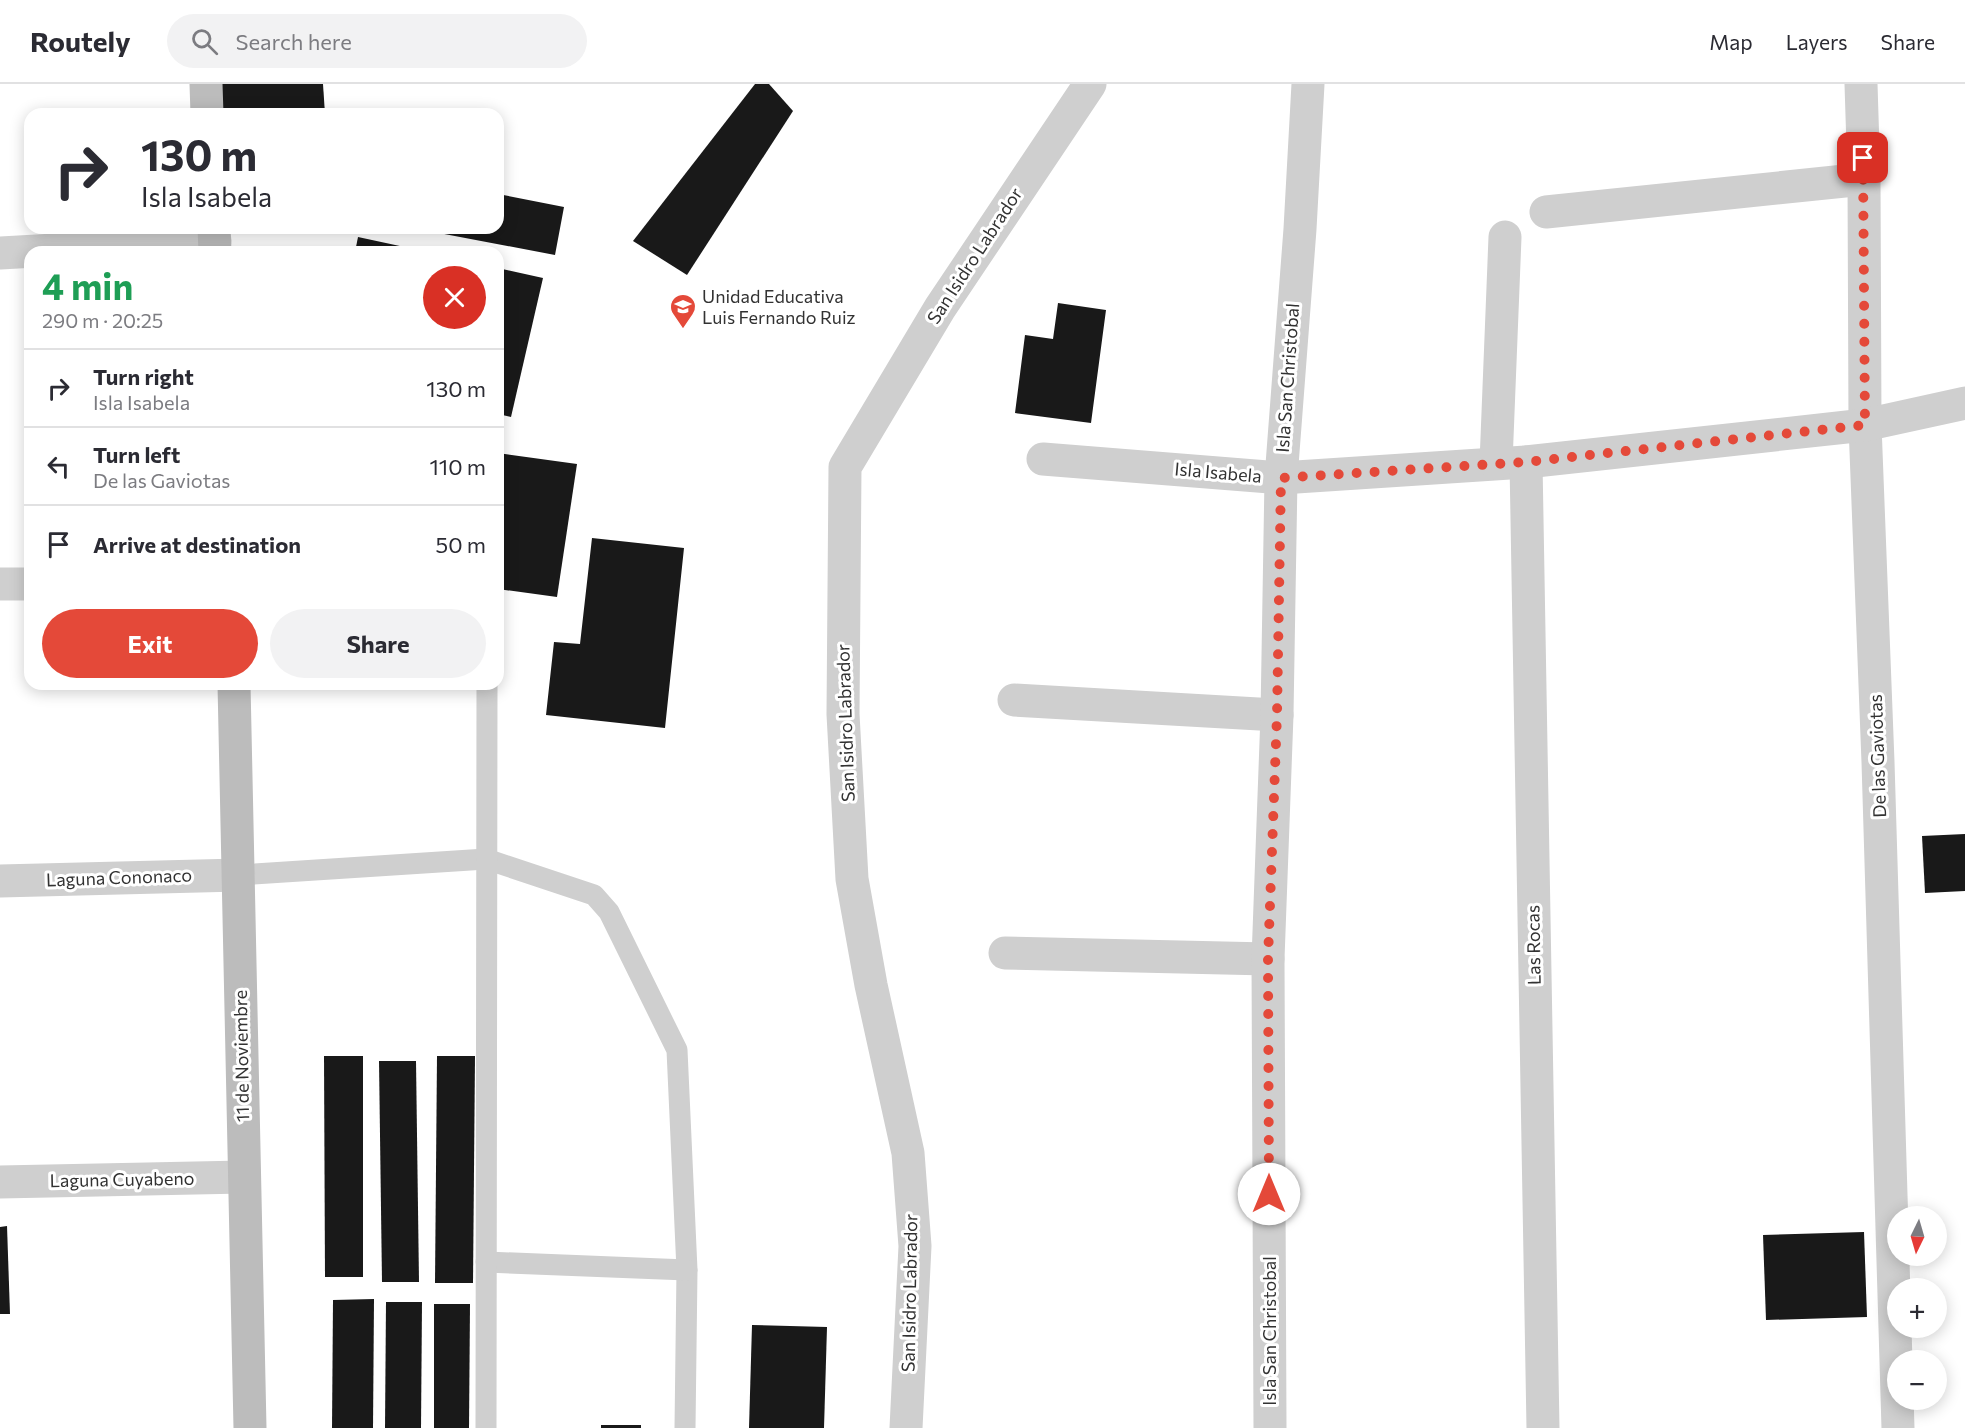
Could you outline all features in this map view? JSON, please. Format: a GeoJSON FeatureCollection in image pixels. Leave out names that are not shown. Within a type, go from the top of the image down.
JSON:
{"type":"FeatureCollection","features":[{"type":"Feature","properties":{"kind":"street"},"geometry":{"type":"LineString","coordinates":[[206,84],[207,108]]}},
{"type":"Feature","properties":{"kind":"street","name":"San Isidro Labrador"},"geometry":{"type":"LineString","coordinates":[[906,1428],[915,1246],[908,1153],[871,985],[852,879],[843,714],[845,467],[940,308],[1090,84]]}},
{"type":"Feature","properties":{"kind":"street","name":"Isla San Christobal"},"geometry":{"type":"LineString","coordinates":[[1270,1428],[1268,959],[1277,715],[1281,478],[1300,229],[1308,84]]}},
{"type":"Feature","properties":{"kind":"street","name":"De las Gaviotas"},"geometry":{"type":"LineString","coordinates":[[1861,84],[1864,179],[1865,425],[1878,762],[1898,1428]]}},
{"type":"Feature","properties":{"kind":"street"},"geometry":{"type":"LineString","coordinates":[[1546,212],[1864,179]]}},
{"type":"Feature","properties":{"kind":"street","name":"Las Rocas"},"geometry":{"type":"LineString","coordinates":[[1505,237],[1543,1428]]}},
{"type":"Feature","properties":{"kind":"street"},"geometry":{"type":"LineString","coordinates":[[116,246],[215,240]]}},
{"type":"Feature","properties":{"kind":"street"},"geometry":{"type":"LineString","coordinates":[[0,253],[24,252]]}},
{"type":"Feature","properties":{"kind":"street","name":"Isla Isabela"},"geometry":{"type":"LineString","coordinates":[[1043,459],[1281,478],[1511,463],[1865,425],[1965,403]]}},
{"type":"Feature","properties":{"kind":"street"},"geometry":{"type":"LineString","coordinates":[[0,584],[24,584]]}},
{"type":"Feature","properties":{"kind":"street","name":"11 de Noviembre"},"geometry":{"type":"LineString","coordinates":[[234,690],[250,1428]]}},
{"type":"Feature","properties":{"kind":"street"},"geometry":{"type":"LineString","coordinates":[[1014,700],[1277,715]]}},
{"type":"Feature","properties":{"kind":"street","name":"Laguna Cononaco"},"geometry":{"type":"LineString","coordinates":[[0,881],[239,875]]}},
{"type":"Feature","properties":{"kind":"street"},"geometry":{"type":"LineString","coordinates":[[1005,953],[1268,959]]}},
{"type":"Feature","properties":{"kind":"street","name":"Laguna Cuyabeno"},"geometry":{"type":"LineString","coordinates":[[0,1182],[244,1177]]}},
{"type":"Feature","properties":{"kind":"lane"},"geometry":{"type":"LineString","coordinates":[[486,1428],[487,690]]}},
{"type":"Feature","properties":{"kind":"lane"},"geometry":{"type":"LineString","coordinates":[[239,875],[486,859],[594,896],[609,912],[676,1050],[687,1270],[685,1428]]}},
{"type":"Feature","properties":{"kind":"lane"},"geometry":{"type":"LineString","coordinates":[[486,1262],[687,1270]]}},
{"type":"Feature","properties":{"kind":"building"},"geometry":{"type":"Polygon","coordinates":[[[217,84],[323,84],[325,108],[219,108],[217,84]]]}},
{"type":"Feature","properties":{"kind":"building"},"geometry":{"type":"Polygon","coordinates":[[[755,84],[769,84],[793,111],[687,275],[633,241],[755,84]]]}},
{"type":"Feature","properties":{"kind":"building"},"geometry":{"type":"Polygon","coordinates":[[[504,195],[564,207],[555,255],[444,234],[504,234],[504,195]]]}},
{"type":"Feature","properties":{"kind":"building"},"geometry":{"type":"Polygon","coordinates":[[[358,237],[400,246],[356,246],[358,237]]]}},
{"type":"Feature","properties":{"kind":"building"},"geometry":{"type":"Polygon","coordinates":[[[504,269],[543,278],[511,417],[504,415],[504,269]]]}},
{"type":"Feature","properties":{"kind":"building"},"geometry":{"type":"Polygon","coordinates":[[[1058,303],[1106,310],[1091,423],[1015,413],[1025,335],[1053,339],[1058,303]]]}},
{"type":"Feature","properties":{"kind":"building"},"geometry":{"type":"Polygon","coordinates":[[[504,454],[577,464],[557,597],[504,590],[504,454]]]}},
{"type":"Feature","properties":{"kind":"building"},"geometry":{"type":"Polygon","coordinates":[[[592,538],[684,548],[665,728],[546,715],[554,642],[580,644],[592,538]]]}},
{"type":"Feature","properties":{"kind":"building"},"geometry":{"type":"Polygon","coordinates":[[[1965,834],[1965,891],[1925,893],[1922,836],[1965,834]]]}},
{"type":"Feature","properties":{"kind":"building"},"geometry":{"type":"Polygon","coordinates":[[[324,1056],[363,1056],[363,1277],[325,1277],[324,1056]]]}},
{"type":"Feature","properties":{"kind":"building"},"geometry":{"type":"Polygon","coordinates":[[[437,1056],[475,1056],[473,1283],[435,1283],[437,1056]]]}},
{"type":"Feature","properties":{"kind":"building"},"geometry":{"type":"Polygon","coordinates":[[[379,1061],[416,1061],[419,1282],[382,1282],[379,1061]]]}},
{"type":"Feature","properties":{"kind":"building"},"geometry":{"type":"Polygon","coordinates":[[[7,1226],[10,1314],[0,1314],[0,1227],[7,1226]]]}},
{"type":"Feature","properties":{"kind":"building"},"geometry":{"type":"Polygon","coordinates":[[[1864,1232],[1867,1317],[1766,1320],[1763,1235],[1864,1232]]]}},
{"type":"Feature","properties":{"kind":"building"},"geometry":{"type":"Polygon","coordinates":[[[374,1299],[373,1428],[332,1428],[333,1300],[374,1299]]]}},
{"type":"Feature","properties":{"kind":"building"},"geometry":{"type":"Polygon","coordinates":[[[386,1302],[422,1302],[421,1428],[385,1428],[386,1302]]]}},
{"type":"Feature","properties":{"kind":"building"},"geometry":{"type":"Polygon","coordinates":[[[434,1304],[470,1304],[469,1428],[434,1428],[434,1304]]]}},
{"type":"Feature","properties":{"kind":"building"},"geometry":{"type":"Polygon","coordinates":[[[752,1325],[827,1327],[824,1428],[749,1428],[752,1325]]]}},
{"type":"Feature","properties":{"kind":"building"},"geometry":{"type":"Polygon","coordinates":[[[601,1425],[641,1425],[641,1428],[601,1428],[601,1425]]]}},
{"type":"Feature","properties":{"kind":"place","name":"Unidad Educativa Luis Fernando Ruiz"},"geometry":{"type":"Point","coordinates":[683,330]}},
{"type":"Feature","properties":{"kind":"route"},"geometry":{"type":"LineString","coordinates":[[1269,1194],[1268,959],[1277,715],[1281,478],[1526,462],[1865,425],[1863,158]]}}]}
